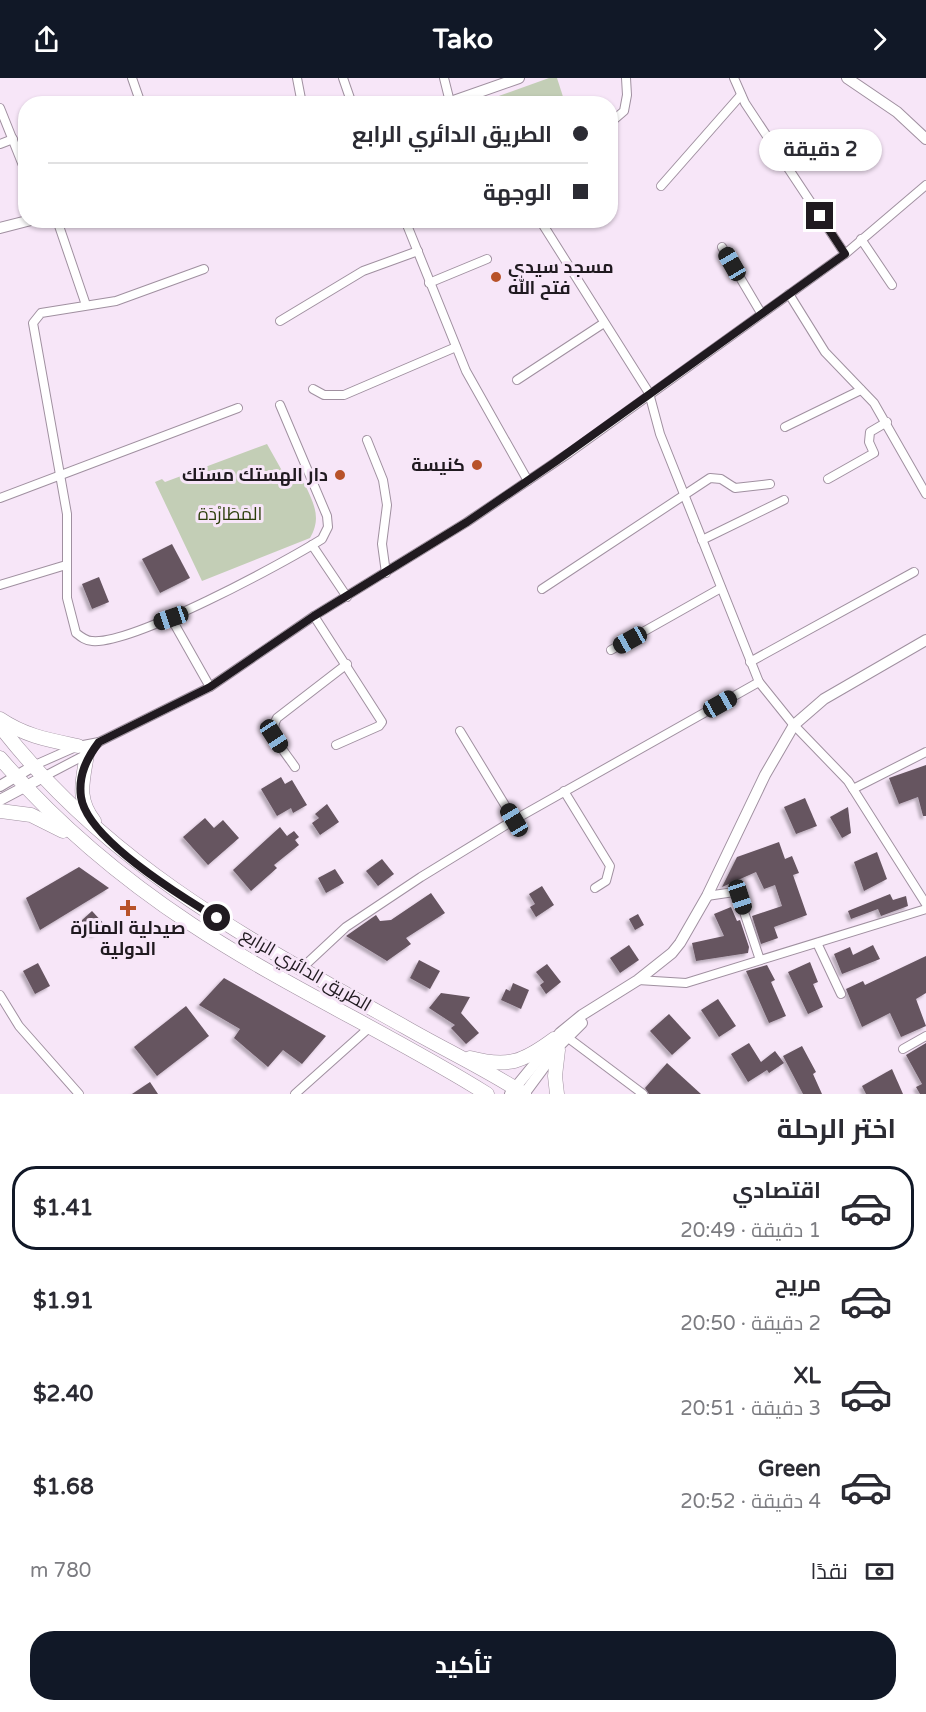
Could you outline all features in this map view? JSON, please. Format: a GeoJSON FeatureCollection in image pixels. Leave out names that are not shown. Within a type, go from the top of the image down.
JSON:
{"type":"FeatureCollection","features":[{"type":"Feature","properties":{"kind":"main road"},"geometry":{"type":"LineString","coordinates":[[0,719],[23,733],[83,750],[81,799],[103,836]]}},
{"type":"Feature","properties":{"kind":"main road","name":"الطريق الدائري الرابع"},"geometry":{"type":"LineString","coordinates":[[0,726],[79,815],[103,836],[186,898],[302,968],[518,1092]]}},
{"type":"Feature","properties":{"kind":"main road","name":"الطريق الدائري الرابع"},"geometry":{"type":"LineString","coordinates":[[0,758],[25,787],[92,849],[192,925],[487,1094]]}},
{"type":"Feature","properties":{"kind":"main road"},"geometry":{"type":"LineString","coordinates":[[0,812],[14,811],[47,822],[92,849]]}},
{"type":"Feature","properties":{"kind":"main road"},"geometry":{"type":"LineString","coordinates":[[450,1052],[504,1064],[523,1059],[560,1042]]}},
{"type":"Feature","properties":{"kind":"main road"},"geometry":{"type":"LineString","coordinates":[[557,1094],[555,1076],[560,1042]]}},
{"type":"Feature","properties":{"kind":"street"},"geometry":{"type":"LineString","coordinates":[[132,78],[138,96]]}},
{"type":"Feature","properties":{"kind":"street"},"geometry":{"type":"LineString","coordinates":[[297,78],[300,96]]}},
{"type":"Feature","properties":{"kind":"street"},"geometry":{"type":"LineString","coordinates":[[343,78],[349,96]]}},
{"type":"Feature","properties":{"kind":"street"},"geometry":{"type":"LineString","coordinates":[[444,78],[446,96]]}},
{"type":"Feature","properties":{"kind":"street"},"geometry":{"type":"LineString","coordinates":[[618,116],[624,111],[627,95],[626,78]]}},
{"type":"Feature","properties":{"kind":"street"},"geometry":{"type":"LineString","coordinates":[[734,78],[741,95],[845,254]]}},
{"type":"Feature","properties":{"kind":"street"},"geometry":{"type":"LineString","coordinates":[[847,78],[897,112],[926,139]]}},
{"type":"Feature","properties":{"kind":"street"},"geometry":{"type":"LineString","coordinates":[[467,96],[516,79]]}},
{"type":"Feature","properties":{"kind":"street"},"geometry":{"type":"LineString","coordinates":[[662,186],[741,95]]}},
{"type":"Feature","properties":{"kind":"street"},"geometry":{"type":"LineString","coordinates":[[0,108],[18,152]]}},
{"type":"Feature","properties":{"kind":"street"},"geometry":{"type":"LineString","coordinates":[[0,144],[13,139]]}},
{"type":"Feature","properties":{"kind":"street"},"geometry":{"type":"LineString","coordinates":[[0,800],[45,776],[83,750],[210,687],[314,616],[528,482],[648,393],[845,254],[926,185]]}},
{"type":"Feature","properties":{"kind":"street"},"geometry":{"type":"LineString","coordinates":[[0,228],[18,223]]}},
{"type":"Feature","properties":{"kind":"street"},"geometry":{"type":"LineString","coordinates":[[60,228],[86,305]]}},
{"type":"Feature","properties":{"kind":"street"},"geometry":{"type":"LineString","coordinates":[[408,228],[466,371],[528,482]]}},
{"type":"Feature","properties":{"kind":"street"},"geometry":{"type":"LineString","coordinates":[[545,228],[648,393],[660,434],[759,682],[794,725],[823,752],[853,789],[926,904]]}},
{"type":"Feature","properties":{"kind":"street"},"geometry":{"type":"LineString","coordinates":[[861,239],[892,285]]}},
{"type":"Feature","properties":{"kind":"street"},"geometry":{"type":"LineString","coordinates":[[722,247],[761,314]]}},
{"type":"Feature","properties":{"kind":"street"},"geometry":{"type":"LineString","coordinates":[[280,321],[363,271],[418,251]]}},
{"type":"Feature","properties":{"kind":"street"},"geometry":{"type":"LineString","coordinates":[[429,283],[487,259]]}},
{"type":"Feature","properties":{"kind":"street"},"geometry":{"type":"LineString","coordinates":[[204,269],[116,301],[41,313],[33,323],[62,474],[67,514],[67,598],[72,624],[84,639],[92,642],[106,640],[171,618],[322,539],[328,527],[327,516],[280,405]]}},
{"type":"Feature","properties":{"kind":"street"},"geometry":{"type":"LineString","coordinates":[[789,294],[825,352],[874,403],[887,422],[926,494]]}},
{"type":"Feature","properties":{"kind":"street"},"geometry":{"type":"LineString","coordinates":[[517,380],[604,323]]}},
{"type":"Feature","properties":{"kind":"street"},"geometry":{"type":"LineString","coordinates":[[313,389],[324,395],[344,395],[456,347]]}},
{"type":"Feature","properties":{"kind":"street"},"geometry":{"type":"LineString","coordinates":[[785,427],[861,390]]}},
{"type":"Feature","properties":{"kind":"street"},"geometry":{"type":"LineString","coordinates":[[0,498],[238,408]]}},
{"type":"Feature","properties":{"kind":"street"},"geometry":{"type":"LineString","coordinates":[[828,479],[874,453],[868,442],[870,432],[887,422]]}},
{"type":"Feature","properties":{"kind":"street"},"geometry":{"type":"LineString","coordinates":[[367,440],[383,480],[387,505],[382,544],[386,573]]}},
{"type":"Feature","properties":{"kind":"street"},"geometry":{"type":"LineString","coordinates":[[542,589],[710,478],[721,479],[735,488],[770,484]]}},
{"type":"Feature","properties":{"kind":"street"},"geometry":{"type":"LineString","coordinates":[[702,540],[784,500]]}},
{"type":"Feature","properties":{"kind":"street"},"geometry":{"type":"LineString","coordinates":[[312,545],[347,597]]}},
{"type":"Feature","properties":{"kind":"street"},"geometry":{"type":"LineString","coordinates":[[0,585],[66,565]]}},
{"type":"Feature","properties":{"kind":"street"},"geometry":{"type":"LineString","coordinates":[[750,662],[914,572]]}},
{"type":"Feature","properties":{"kind":"street"},"geometry":{"type":"LineString","coordinates":[[611,650],[721,588]]}},
{"type":"Feature","properties":{"kind":"street"},"geometry":{"type":"LineString","coordinates":[[314,616],[347,664],[382,722],[379,726],[336,744]]}},
{"type":"Feature","properties":{"kind":"street"},"geometry":{"type":"LineString","coordinates":[[171,618],[210,687]]}},
{"type":"Feature","properties":{"kind":"street"},"geometry":{"type":"LineString","coordinates":[[518,1092],[582,1015],[638,980],[672,953],[707,896],[765,775],[794,725],[824,699],[926,640]]}},
{"type":"Feature","properties":{"kind":"street"},"geometry":{"type":"LineString","coordinates":[[295,768],[274,736],[274,723],[277,718],[347,664]]}},
{"type":"Feature","properties":{"kind":"street"},"geometry":{"type":"LineString","coordinates":[[302,968],[346,927],[370,910],[514,820],[759,682]]}},
{"type":"Feature","properties":{"kind":"street"},"geometry":{"type":"LineString","coordinates":[[460,731],[514,820]]}},
{"type":"Feature","properties":{"kind":"street"},"geometry":{"type":"LineString","coordinates":[[0,786],[35,765],[83,750]]}},
{"type":"Feature","properties":{"kind":"street"},"geometry":{"type":"LineString","coordinates":[[853,789],[926,752]]}},
{"type":"Feature","properties":{"kind":"street"},"geometry":{"type":"LineString","coordinates":[[564,791],[610,866],[606,881],[595,888]]}},
{"type":"Feature","properties":{"kind":"street"},"geometry":{"type":"LineString","coordinates":[[707,896],[734,892],[738,894],[760,960]]}},
{"type":"Feature","properties":{"kind":"street"},"geometry":{"type":"LineString","coordinates":[[638,980],[686,982],[926,909]]}},
{"type":"Feature","properties":{"kind":"street"},"geometry":{"type":"LineString","coordinates":[[817,943],[842,994]]}},
{"type":"Feature","properties":{"kind":"street"},"geometry":{"type":"LineString","coordinates":[[0,995],[19,1026],[80,1094]]}},
{"type":"Feature","properties":{"kind":"street"},"geometry":{"type":"LineString","coordinates":[[295,1094],[370,1027]]}},
{"type":"Feature","properties":{"kind":"street"},"geometry":{"type":"LineString","coordinates":[[903,1048],[926,1036]]}},
{"type":"Feature","properties":{"kind":"street"},"geometry":{"type":"LineString","coordinates":[[560,1042],[643,1094]]}},
{"type":"Feature","properties":{"kind":"green space"},"geometry":{"type":"Polygon","coordinates":[[[549,78],[557,78],[563,96],[499,96],[549,78]]]}},
{"type":"Feature","properties":{"kind":"green space","name":"المَطَارْدَة"},"geometry":{"type":"Polygon","coordinates":[[[267,444],[290,485],[303,480],[315,509],[314,530],[310,538],[202,581],[155,482],[162,479],[165,482],[267,444]]]}},
{"type":"Feature","properties":{"kind":"building"},"geometry":{"type":"Polygon","coordinates":[[[172,544],[190,578],[160,593],[142,559],[172,544]]]}},
{"type":"Feature","properties":{"kind":"building"},"geometry":{"type":"Polygon","coordinates":[[[99,577],[109,602],[92,609],[82,584],[99,577]]]}},
{"type":"Feature","properties":{"kind":"building"},"geometry":{"type":"Polygon","coordinates":[[[926,765],[926,816],[923,816],[918,797],[899,804],[889,778],[926,765]]]}},
{"type":"Feature","properties":{"kind":"building"},"geometry":{"type":"Polygon","coordinates":[[[281,777],[285,784],[292,780],[307,805],[293,813],[291,808],[277,816],[261,789],[281,777]]]}},
{"type":"Feature","properties":{"kind":"building"},"geometry":{"type":"Polygon","coordinates":[[[805,798],[817,826],[796,834],[784,807],[805,798]]]}},
{"type":"Feature","properties":{"kind":"building"},"geometry":{"type":"Polygon","coordinates":[[[327,804],[339,822],[320,835],[312,823],[319,818],[315,814],[327,804]]]}},
{"type":"Feature","properties":{"kind":"building"},"geometry":{"type":"Polygon","coordinates":[[[848,807],[851,833],[842,838],[830,817],[848,807]]]}},
{"type":"Feature","properties":{"kind":"building"},"geometry":{"type":"Polygon","coordinates":[[[205,818],[214,828],[223,820],[239,838],[208,865],[183,837],[205,818]]]}},
{"type":"Feature","properties":{"kind":"building"},"geometry":{"type":"Polygon","coordinates":[[[280,827],[287,836],[294,831],[299,837],[295,840],[299,845],[274,865],[277,868],[251,891],[233,870],[280,827]]]}},
{"type":"Feature","properties":{"kind":"building"},"geometry":{"type":"Polygon","coordinates":[[[779,842],[785,859],[792,856],[799,873],[793,875],[807,915],[774,927],[778,938],[761,944],[752,916],[782,906],[775,885],[764,889],[756,872],[722,887],[737,857],[779,842]]]}},
{"type":"Feature","properties":{"kind":"building"},"geometry":{"type":"Polygon","coordinates":[[[877,852],[887,879],[864,891],[854,862],[877,852]]]}},
{"type":"Feature","properties":{"kind":"building"},"geometry":{"type":"Polygon","coordinates":[[[382,859],[394,874],[378,886],[366,871],[382,859]]]}},
{"type":"Feature","properties":{"kind":"building"},"geometry":{"type":"Polygon","coordinates":[[[79,867],[109,888],[40,930],[26,898],[79,867]]]}},
{"type":"Feature","properties":{"kind":"building"},"geometry":{"type":"Polygon","coordinates":[[[335,869],[344,883],[326,893],[318,878],[335,869]]]}},
{"type":"Feature","properties":{"kind":"building"},"geometry":{"type":"Polygon","coordinates":[[[542,886],[554,905],[536,917],[530,907],[535,904],[529,894],[542,886]]]}},
{"type":"Feature","properties":{"kind":"building"},"geometry":{"type":"Polygon","coordinates":[[[431,893],[445,913],[406,938],[411,944],[387,961],[346,936],[376,915],[380,921],[391,920],[431,893]]]}},
{"type":"Feature","properties":{"kind":"building"},"geometry":{"type":"Polygon","coordinates":[[[890,894],[893,900],[906,896],[908,906],[881,916],[878,909],[851,919],[848,911],[890,894]]]}},
{"type":"Feature","properties":{"kind":"building"},"geometry":{"type":"Polygon","coordinates":[[[731,907],[737,921],[740,920],[749,947],[748,953],[696,961],[692,943],[724,936],[714,914],[731,907]]]}},
{"type":"Feature","properties":{"kind":"building"},"geometry":{"type":"Polygon","coordinates":[[[92,911],[105,925],[94,935],[81,921],[92,911]]]}},
{"type":"Feature","properties":{"kind":"building"},"geometry":{"type":"Polygon","coordinates":[[[638,914],[644,925],[635,930],[629,919],[638,914]]]}},
{"type":"Feature","properties":{"kind":"building"},"geometry":{"type":"Polygon","coordinates":[[[629,945],[639,960],[620,973],[610,958],[629,945]]]}},
{"type":"Feature","properties":{"kind":"building"},"geometry":{"type":"Polygon","coordinates":[[[873,945],[880,959],[842,974],[834,954],[850,947],[853,955],[873,945]]]}},
{"type":"Feature","properties":{"kind":"building"},"geometry":{"type":"Polygon","coordinates":[[[926,956],[926,993],[916,999],[926,1026],[901,1037],[890,1013],[862,1027],[846,989],[863,981],[865,985],[926,956]]]}},
{"type":"Feature","properties":{"kind":"building"},"geometry":{"type":"Polygon","coordinates":[[[419,960],[440,971],[430,989],[410,978],[419,960]]]}},
{"type":"Feature","properties":{"kind":"building"},"geometry":{"type":"Polygon","coordinates":[[[810,962],[818,982],[813,984],[823,1007],[808,1014],[788,972],[810,962]]]}},
{"type":"Feature","properties":{"kind":"building"},"geometry":{"type":"Polygon","coordinates":[[[38,963],[50,986],[35,994],[23,971],[38,963]]]}},
{"type":"Feature","properties":{"kind":"building"},"geometry":{"type":"Polygon","coordinates":[[[547,964],[561,982],[546,994],[540,985],[544,982],[536,972],[547,964]]]}},
{"type":"Feature","properties":{"kind":"building"},"geometry":{"type":"Polygon","coordinates":[[[767,965],[775,980],[771,982],[786,1016],[769,1023],[746,971],[767,965]]]}},
{"type":"Feature","properties":{"kind":"building"},"geometry":{"type":"Polygon","coordinates":[[[224,978],[326,1036],[302,1064],[283,1050],[268,1067],[234,1038],[240,1029],[199,1005],[224,978]]]}},
{"type":"Feature","properties":{"kind":"building"},"geometry":{"type":"Polygon","coordinates":[[[513,983],[529,990],[521,1009],[501,1000],[506,989],[510,991],[513,983]]]}},
{"type":"Feature","properties":{"kind":"building"},"geometry":{"type":"Polygon","coordinates":[[[441,993],[470,997],[461,1013],[479,1033],[466,1044],[451,1028],[455,1025],[429,1008],[441,993]]]}},
{"type":"Feature","properties":{"kind":"building"},"geometry":{"type":"Polygon","coordinates":[[[718,999],[736,1026],[719,1037],[701,1010],[718,999]]]}},
{"type":"Feature","properties":{"kind":"building"},"geometry":{"type":"Polygon","coordinates":[[[186,1006],[209,1036],[157,1076],[134,1047],[186,1006]]]}},
{"type":"Feature","properties":{"kind":"building"},"geometry":{"type":"Polygon","coordinates":[[[669,1014],[691,1038],[672,1055],[650,1031],[669,1014]]]}},
{"type":"Feature","properties":{"kind":"building"},"geometry":{"type":"Polygon","coordinates":[[[749,1043],[761,1062],[775,1051],[784,1063],[769,1073],[767,1070],[748,1082],[731,1054],[749,1043]]]}},
{"type":"Feature","properties":{"kind":"building"},"geometry":{"type":"Polygon","coordinates":[[[926,1043],[926,1094],[920,1094],[916,1087],[922,1084],[906,1055],[926,1043]]]}},
{"type":"Feature","properties":{"kind":"building"},"geometry":{"type":"Polygon","coordinates":[[[802,1046],[816,1072],[813,1074],[822,1094],[803,1094],[783,1056],[802,1046]]]}},
{"type":"Feature","properties":{"kind":"building"},"geometry":{"type":"Polygon","coordinates":[[[667,1063],[701,1094],[649,1094],[645,1088],[667,1063]]]}},
{"type":"Feature","properties":{"kind":"building"},"geometry":{"type":"Polygon","coordinates":[[[892,1069],[903,1094],[866,1094],[862,1086],[892,1069]]]}},
{"type":"Feature","properties":{"kind":"building"},"geometry":{"type":"Polygon","coordinates":[[[150,1082],[158,1094],[132,1094],[150,1082]]]}},
{"type":"Feature","properties":{"kind":"place","name":"مسجد سيدي فتح الله"},"geometry":{"type":"Point","coordinates":[496,277]}},
{"type":"Feature","properties":{"kind":"place","name":"كنيسة"},"geometry":{"type":"Point","coordinates":[477,465]}},
{"type":"Feature","properties":{"kind":"place","name":"دار الهستك مستك"},"geometry":{"type":"Point","coordinates":[340,475]}},
{"type":"Feature","properties":{"kind":"place","name":"صيدلية المنارة الدولية"},"geometry":{"type":"Point","coordinates":[128,908]}},
{"type":"Feature","properties":{"kind":"route"},"geometry":{"type":"LineString","coordinates":[[217,918],[158,879],[103,836],[81,799],[80,787],[87,754],[99,742],[210,687],[314,616],[528,482],[648,393],[845,254],[820,216]]}}]}
